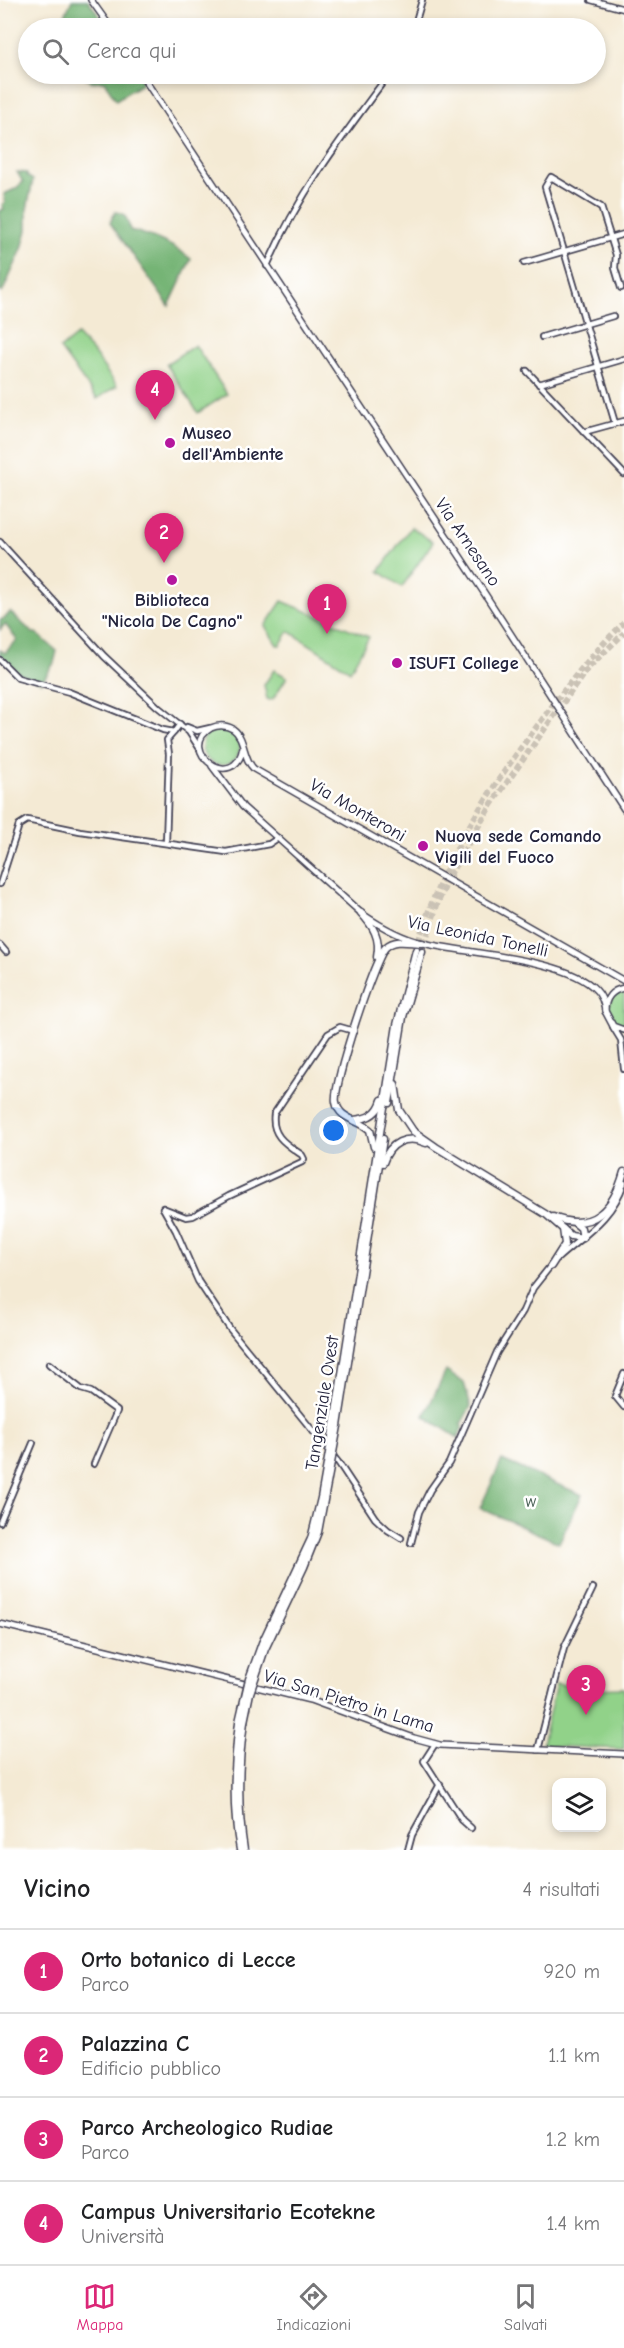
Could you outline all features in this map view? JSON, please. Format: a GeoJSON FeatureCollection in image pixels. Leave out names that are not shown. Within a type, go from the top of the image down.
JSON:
{"type":"FeatureCollection","features":[{"type":"Feature","properties":{"kind":"highway"},"geometry":{"type":"LineString","coordinates":[[361,913],[371,924],[378,938],[376,963]]}},
{"type":"Feature","properties":{"kind":"highway"},"geometry":{"type":"LineString","coordinates":[[370,1208],[367,1200],[374,1142],[370,1130],[342,1114],[336,1104],[335,1093],[376,963],[382,951],[394,942],[422,943]]}},
{"type":"Feature","properties":{"kind":"highway","name":"Tangenziale Ovest"},"geometry":{"type":"LineString","coordinates":[[242,1850],[235,1816],[234,1770],[242,1722],[265,1649],[318,1532],[327,1493],[392,1056],[402,1001],[419,951],[401,1027],[370,1208]]}},
{"type":"Feature","properties":{"kind":"highway"},"geometry":{"type":"LineString","coordinates":[[401,1027],[395,1091],[396,1103],[408,1126],[436,1147],[547,1215],[571,1236],[583,1238],[581,1228],[574,1223],[547,1215]]}},
{"type":"Feature","properties":{"kind":"highway"},"geometry":{"type":"LineString","coordinates":[[354,1120],[369,1116],[380,1106],[389,1059],[392,1056]]}},
{"type":"Feature","properties":{"kind":"highway"},"geometry":{"type":"LineString","coordinates":[[370,1208],[383,1163],[390,1148],[408,1139],[422,1141],[436,1147]]}},
{"type":"Feature","properties":{"kind":"highway"},"geometry":{"type":"LineString","coordinates":[[574,1223],[591,1219],[609,1206],[618,1192],[624,1172]]}},
{"type":"Feature","properties":{"kind":"highway"},"geometry":{"type":"LineString","coordinates":[[551,1266],[565,1244],[565,1233],[561,1226]]}},
{"type":"Feature","properties":{"kind":"highway","name":"Tangenziale Ovest"},"geometry":{"type":"LineString","coordinates":[[242,1722],[239,1770],[242,1850]]}},
{"type":"Feature","properties":{"kind":"main road"},"geometry":{"type":"LineString","coordinates":[[91,0],[104,18]]}},
{"type":"Feature","properties":{"kind":"main road","name":"Via Arnesano"},"geometry":{"type":"LineString","coordinates":[[148,84],[481,588],[624,809]]}},
{"type":"Feature","properties":{"kind":"main road","name":"Via Monteroni"},"geometry":{"type":"LineString","coordinates":[[213,727],[224,726],[235,730],[248,761],[255,769],[624,981]]}},
{"type":"Feature","properties":{"kind":"main road"},"geometry":{"type":"LineString","coordinates":[[213,727],[203,737],[201,750],[203,757],[212,766],[218,768],[230,766],[239,758],[243,747]]}},
{"type":"Feature","properties":{"kind":"main road","name":"Via Leonida Tonelli"},"geometry":{"type":"LineString","coordinates":[[212,766],[243,807],[361,913],[386,929],[422,943],[531,962],[560,970],[593,987],[601,997],[605,1011]]}},
{"type":"Feature","properties":{"kind":"main road"},"geometry":{"type":"LineString","coordinates":[[624,988],[616,990],[609,997],[605,1011],[610,1022],[624,1030]]}},
{"type":"Feature","properties":{"kind":"main road","name":"Via San Pietro in Lama"},"geometry":{"type":"LineString","coordinates":[[0,1624],[310,1700],[435,1744],[453,1747],[624,1754]]}},
{"type":"Feature","properties":{"kind":"street"},"geometry":{"type":"LineString","coordinates":[[417,18],[422,0]]}},
{"type":"Feature","properties":{"kind":"street"},"geometry":{"type":"LineString","coordinates":[[591,0],[616,3],[624,8]]}},
{"type":"Feature","properties":{"kind":"street"},"geometry":{"type":"LineString","coordinates":[[267,266],[283,229],[311,181],[382,84]]}},
{"type":"Feature","properties":{"kind":"street"},"geometry":{"type":"LineString","coordinates":[[615,423],[545,187],[551,177],[601,207],[616,255],[615,268],[621,288]]}},
{"type":"Feature","properties":{"kind":"street"},"geometry":{"type":"LineString","coordinates":[[524,263],[624,234]]}},
{"type":"Feature","properties":{"kind":"street"},"geometry":{"type":"LineString","coordinates":[[542,337],[613,316]]}},
{"type":"Feature","properties":{"kind":"street"},"geometry":{"type":"LineString","coordinates":[[539,384],[624,359]]}},
{"type":"Feature","properties":{"kind":"street"},"geometry":{"type":"LineString","coordinates":[[527,371],[624,474]]}},
{"type":"Feature","properties":{"kind":"street"},"geometry":{"type":"LineString","coordinates":[[584,432],[624,421]]}},
{"type":"Feature","properties":{"kind":"street"},"geometry":{"type":"LineString","coordinates":[[0,542],[104,656],[158,707],[181,725],[196,740],[201,750]]}},
{"type":"Feature","properties":{"kind":"street"},"geometry":{"type":"LineString","coordinates":[[0,660],[18,678],[69,692],[163,730],[174,732]]}},
{"type":"Feature","properties":{"kind":"street"},"geometry":{"type":"LineString","coordinates":[[181,725],[197,731],[213,727]]}},
{"type":"Feature","properties":{"kind":"street"},"geometry":{"type":"LineString","coordinates":[[166,843],[169,754],[167,740],[181,725]]}},
{"type":"Feature","properties":{"kind":"street"},"geometry":{"type":"LineString","coordinates":[[0,884],[19,825],[27,820],[80,831],[232,853],[269,844],[278,838]]}},
{"type":"Feature","properties":{"kind":"street"},"geometry":{"type":"LineString","coordinates":[[0,945],[6,952]]}},
{"type":"Feature","properties":{"kind":"street"},"geometry":{"type":"LineString","coordinates":[[610,1022],[621,1040],[624,1069]]}},
{"type":"Feature","properties":{"kind":"street"},"geometry":{"type":"LineString","coordinates":[[354,1031],[340,1028],[328,1034],[274,1114],[273,1124],[277,1136],[302,1155],[304,1159],[302,1162],[193,1216],[186,1217],[164,1208],[198,1281],[230,1329],[338,1462],[375,1518],[401,1538]]}},
{"type":"Feature","properties":{"kind":"street"},"geometry":{"type":"LineString","coordinates":[[623,1062],[624,1053]]}},
{"type":"Feature","properties":{"kind":"street"},"geometry":{"type":"LineString","coordinates":[[411,1543],[419,1512],[430,1490],[449,1463],[497,1352],[523,1311],[533,1288],[551,1266],[609,1213],[624,1183]]}},
{"type":"Feature","properties":{"kind":"street"},"geometry":{"type":"LineString","coordinates":[[49,1364],[81,1389],[91,1392],[117,1411],[94,1464]]}},
{"type":"Feature","properties":{"kind":"street"},"geometry":{"type":"LineString","coordinates":[[624,1374],[615,1396],[624,1407]]}},
{"type":"Feature","properties":{"kind":"street"},"geometry":{"type":"LineString","coordinates":[[0,1522],[33,1443]]}},
{"type":"Feature","properties":{"kind":"street"},"geometry":{"type":"LineString","coordinates":[[538,1750],[564,1648],[593,1588]]}},
{"type":"Feature","properties":{"kind":"street"},"geometry":{"type":"LineString","coordinates":[[435,1744],[424,1761],[462,1820],[471,1828]]}},
{"type":"Feature","properties":{"kind":"street"},"geometry":{"type":"LineString","coordinates":[[408,1850],[412,1835],[440,1784]]}},
{"type":"Feature","properties":{"kind":"green space"},"geometry":{"type":"Polygon","coordinates":[[[72,0],[88,0],[101,18],[64,18],[72,0]]]}},
{"type":"Feature","properties":{"kind":"green space"},"geometry":{"type":"Polygon","coordinates":[[[106,84],[141,84],[116,100],[106,84]]]}},
{"type":"Feature","properties":{"kind":"green space"},"geometry":{"type":"Polygon","coordinates":[[[17,172],[27,173],[27,176],[33,180],[27,209],[27,230],[22,249],[2,293],[0,292],[0,211],[4,209],[2,205],[5,202],[4,194],[23,182],[17,172]]]}},
{"type":"Feature","properties":{"kind":"green space"},"geometry":{"type":"Polygon","coordinates":[[[115,212],[124,215],[130,230],[162,241],[191,259],[169,306],[110,223],[115,212]]]}},
{"type":"Feature","properties":{"kind":"green space"},"geometry":{"type":"Polygon","coordinates":[[[77,335],[93,352],[117,386],[97,399],[60,349],[77,335]]]}},
{"type":"Feature","properties":{"kind":"green space"},"geometry":{"type":"Polygon","coordinates":[[[195,345],[227,394],[198,413],[166,364],[195,345]]]}},
{"type":"Feature","properties":{"kind":"green space"},"geometry":{"type":"Polygon","coordinates":[[[411,527],[433,542],[402,587],[379,571],[411,527]]]}},
{"type":"Feature","properties":{"kind":"green space"},"geometry":{"type":"Polygon","coordinates":[[[282,601],[369,637],[350,671],[289,631],[280,645],[277,645],[265,626],[282,601]]]}},
{"type":"Feature","properties":{"kind":"green space"},"geometry":{"type":"Polygon","coordinates":[[[10,612],[57,651],[54,663],[42,682],[18,673],[0,655],[0,650],[5,653],[17,640],[5,624],[0,630],[0,620],[10,612]]]}},
{"type":"Feature","properties":{"kind":"green space"},"geometry":{"type":"Polygon","coordinates":[[[274,670],[287,677],[273,699],[270,700],[267,699],[264,685],[274,670]]]}},
{"type":"Feature","properties":{"kind":"green space"},"geometry":{"type":"Polygon","coordinates":[[[221,727],[234,733],[240,746],[234,759],[221,765],[208,759],[202,746],[208,733],[221,727]]]}},
{"type":"Feature","properties":{"kind":"green space"},"geometry":{"type":"Polygon","coordinates":[[[624,990],[624,1028],[615,1024],[608,1007],[614,994],[624,990]]]}},
{"type":"Feature","properties":{"kind":"green space"},"geometry":{"type":"Polygon","coordinates":[[[446,1371],[464,1383],[471,1406],[461,1424],[463,1426],[458,1438],[424,1416],[446,1371]]]}},
{"type":"Feature","properties":{"kind":"green space","name":"w"},"geometry":{"type":"Polygon","coordinates":[[[502,1460],[582,1495],[559,1543],[480,1508],[502,1460]]]}},
{"type":"Feature","properties":{"kind":"green space"},"geometry":{"type":"Polygon","coordinates":[[[556,1684],[590,1689],[624,1688],[624,1749],[549,1746],[542,1743],[556,1684]]]}},
{"type":"Feature","properties":{"kind":"tunnel"},"geometry":{"type":"LineString","coordinates":[[416,950],[438,888],[452,858],[484,802],[570,683],[624,623]]}},
{"type":"Feature","properties":{"kind":"tunnel"},"geometry":{"type":"LineString","coordinates":[[422,952],[438,902],[452,871],[491,805],[587,669],[624,633]]}},
{"type":"Feature","properties":{"kind":"place","name":"Campus Universitario Ecotekne"},"geometry":{"type":"Point","coordinates":[155,420]}},
{"type":"Feature","properties":{"kind":"place","name":"Museo dell'Ambiente"},"geometry":{"type":"Point","coordinates":[170,443]}},
{"type":"Feature","properties":{"kind":"place","name":"Palazzina C"},"geometry":{"type":"Point","coordinates":[164,563]}},
{"type":"Feature","properties":{"kind":"place","name":"Biblioteca \"Nicola De Cagno\""},"geometry":{"type":"Point","coordinates":[172,580]}},
{"type":"Feature","properties":{"kind":"place","name":"Orto botanico di Lecce"},"geometry":{"type":"Point","coordinates":[327,634]}},
{"type":"Feature","properties":{"kind":"place","name":"ISUFI College"},"geometry":{"type":"Point","coordinates":[397,663]}},
{"type":"Feature","properties":{"kind":"place","name":"Nuova sede Comando Vigili del Fuoco"},"geometry":{"type":"Point","coordinates":[423,846]}},
{"type":"Feature","properties":{"kind":"place","name":"Parco Archeologico Rudiae"},"geometry":{"type":"Point","coordinates":[586,1715]}}]}
